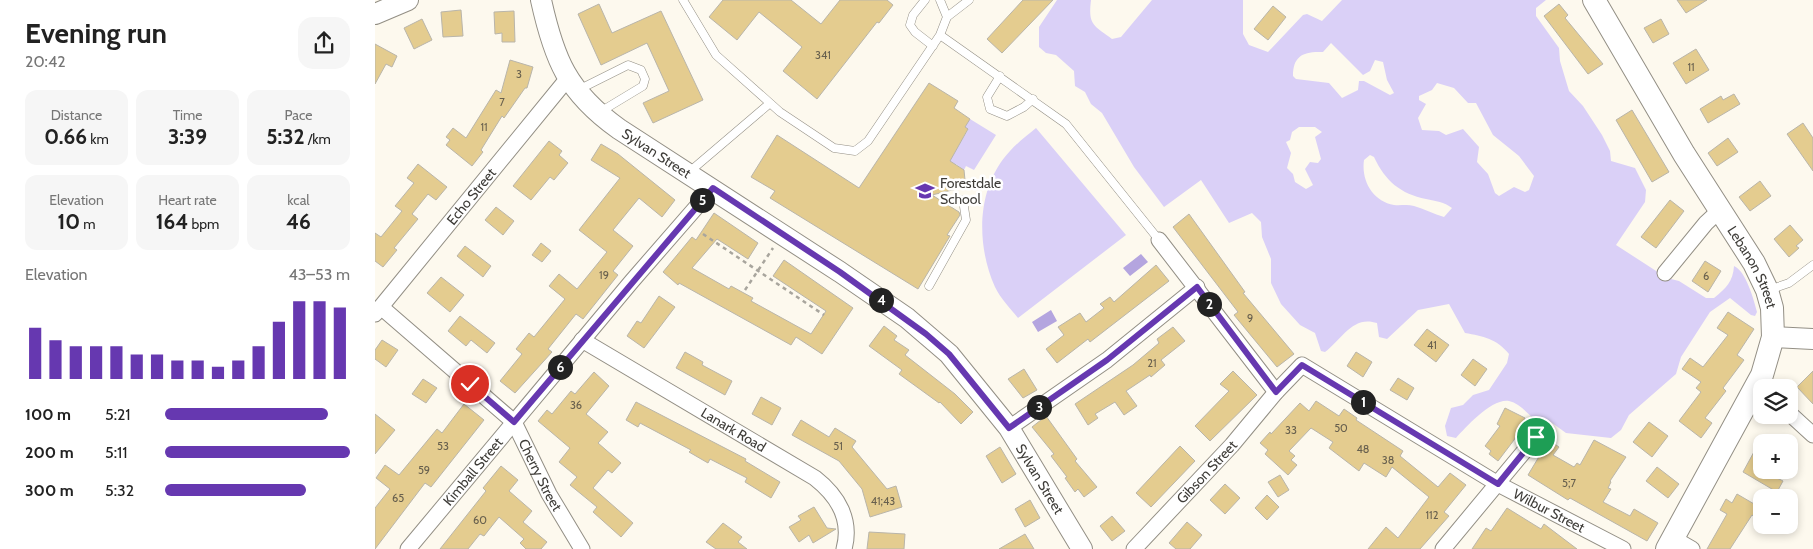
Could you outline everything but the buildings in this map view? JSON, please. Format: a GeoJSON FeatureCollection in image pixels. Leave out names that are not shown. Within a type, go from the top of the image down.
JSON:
{"type":"FeatureCollection","features":[{"type":"Feature","properties":{"kind":"main road","name":"Lebanon Street"},"geometry":{"type":"LineString","coordinates":[[1594,0],[1648,95],[1754,263],[1767,290],[1773,318],[1773,337],[1762,379]]}},
{"type":"Feature","properties":{"kind":"main road","name":"Lebanon Street"},"geometry":{"type":"LineString","coordinates":[[1677,545],[1753,400]]}},
{"type":"Feature","properties":{"kind":"street"},"geometry":{"type":"LineString","coordinates":[[375,14],[408,0]]}},
{"type":"Feature","properties":{"kind":"street","name":"Sylvan Street"},"geometry":{"type":"LineString","coordinates":[[541,0],[555,56],[573,84],[598,113],[907,318],[949,354],[1009,428],[1082,549]]}},
{"type":"Feature","properties":{"kind":"street","name":"Echo Street"},"geometry":{"type":"LineString","coordinates":[[378,310],[573,84]]}},
{"type":"Feature","properties":{"kind":"street","name":"Kimball Street"},"geometry":{"type":"LineString","coordinates":[[408,549],[582,340],[713,188]]}},
{"type":"Feature","properties":{"kind":"street"},"geometry":{"type":"LineString","coordinates":[[1665,273],[1706,222],[1720,210]]}},
{"type":"Feature","properties":{"kind":"street"},"geometry":{"type":"LineString","coordinates":[[1159,240],[1276,392]]}},
{"type":"Feature","properties":{"kind":"street"},"geometry":{"type":"LineString","coordinates":[[1009,428],[1107,360],[1197,287]]}},
{"type":"Feature","properties":{"kind":"street","name":"Cherry Street"},"geometry":{"type":"LineString","coordinates":[[378,310],[514,422],[549,494],[582,549]]}},
{"type":"Feature","properties":{"kind":"street"},"geometry":{"type":"LineString","coordinates":[[1773,337],[1813,339]]}},
{"type":"Feature","properties":{"kind":"street","name":"Lanark Road"},"geometry":{"type":"LineString","coordinates":[[582,340],[815,478],[831,493],[846,521],[848,532],[844,549]]}},
{"type":"Feature","properties":{"kind":"street","name":"Wilbur Street"},"geometry":{"type":"LineString","coordinates":[[1276,392],[1302,365],[1498,484],[1623,549]]}},
{"type":"Feature","properties":{"kind":"street","name":"Gibson Street"},"geometry":{"type":"LineString","coordinates":[[1133,549],[1232,445],[1276,392]]}},
{"type":"Feature","properties":{"kind":"street"},"geometry":{"type":"LineString","coordinates":[[1798,421],[1813,435]]}},
{"type":"Feature","properties":{"kind":"street"},"geometry":{"type":"LineString","coordinates":[[1443,549],[1536,437]]}},
{"type":"Feature","properties":{"kind":"lane"},"geometry":{"type":"LineString","coordinates":[[683,0],[715,55],[769,104],[823,142],[834,148],[855,151],[868,141],[933,46],[940,35],[947,17],[969,0]]}},
{"type":"Feature","properties":{"kind":"lane"},"geometry":{"type":"LineString","coordinates":[[925,0],[913,14],[910,25],[915,32],[933,46]]}},
{"type":"Feature","properties":{"kind":"lane"},"geometry":{"type":"LineString","coordinates":[[940,0],[947,17]]}},
{"type":"Feature","properties":{"kind":"lane"},"geometry":{"type":"LineString","coordinates":[[940,35],[1066,124],[1159,240]]}},
{"type":"Feature","properties":{"kind":"lane"},"geometry":{"type":"LineString","coordinates":[[573,84],[628,65],[641,70],[645,79],[643,86],[598,113]]}},
{"type":"Feature","properties":{"kind":"lane"},"geometry":{"type":"LineString","coordinates":[[1000,76],[987,97],[990,109],[1007,116],[1025,107],[1033,99]]}},
{"type":"Feature","properties":{"kind":"lane"},"geometry":{"type":"LineString","coordinates":[[689,173],[769,104]]}},
{"type":"Feature","properties":{"kind":"lane"},"geometry":{"type":"LineString","coordinates":[[929,286],[966,220],[963,200]]}},
{"type":"Feature","properties":{"kind":"lane"},"geometry":{"type":"LineString","coordinates":[[1767,290],[1789,283],[1813,266]]}},
{"type":"Feature","properties":{"kind":"path"},"geometry":{"type":"LineString","coordinates":[[703,234],[824,315]]}},
{"type":"Feature","properties":{"kind":"path"},"geometry":{"type":"LineString","coordinates":[[745,290],[783,234]]}},
{"type":"Feature","properties":{"kind":"shaded area"},"geometry":{"type":"Polygon","coordinates":[[[1057,0],[1091,0],[1090,15],[1093,24],[1112,39],[1121,37],[1152,0],[1243,0],[1243,34],[1249,45],[1268,52],[1303,15],[1307,14],[1322,21],[1342,0],[1546,0],[1536,8],[1536,16],[1559,48],[1560,61],[1569,91],[1583,106],[1602,135],[1610,151],[1611,161],[1635,168],[1646,190],[1645,202],[1616,245],[1667,278],[1679,281],[1706,298],[1714,298],[1725,288],[1730,281],[1734,266],[1746,280],[1757,312],[1755,316],[1751,315],[1730,298],[1710,312],[1681,357],[1676,374],[1629,415],[1621,430],[1611,438],[1566,433],[1548,420],[1534,419],[1519,406],[1509,401],[1502,401],[1487,408],[1456,438],[1447,436],[1445,426],[1451,408],[1463,405],[1473,395],[1489,390],[1507,363],[1509,354],[1500,345],[1489,339],[1465,333],[1449,304],[1418,310],[1387,339],[1379,337],[1377,323],[1361,322],[1348,330],[1325,352],[1321,351],[1315,333],[1300,325],[1281,304],[1271,283],[1271,259],[1262,237],[1261,222],[1252,213],[1229,223],[1201,180],[1164,207],[1134,167],[1102,113],[1091,104],[1085,92],[1075,86],[1074,71],[1056,55],[1046,53],[1039,47],[1039,27],[1057,0]],[[1331,43],[1323,52],[1300,56],[1293,69],[1293,76],[1296,79],[1329,83],[1342,98],[1358,90],[1359,81],[1364,81],[1390,95],[1394,93],[1387,80],[1383,62],[1375,60],[1370,71],[1363,75],[1331,43]],[[1437,83],[1432,90],[1419,96],[1419,100],[1426,104],[1418,118],[1422,130],[1439,131],[1446,135],[1463,129],[1479,147],[1477,162],[1488,174],[1495,193],[1499,196],[1514,187],[1525,192],[1529,190],[1534,176],[1519,156],[1493,135],[1476,103],[1468,103],[1454,88],[1437,83]],[[1299,127],[1292,132],[1290,140],[1286,142],[1291,153],[1287,168],[1293,174],[1295,182],[1306,189],[1313,185],[1305,169],[1310,162],[1318,163],[1321,159],[1315,137],[1322,132],[1315,127],[1299,127]],[[1370,155],[1364,160],[1364,175],[1370,189],[1374,195],[1387,203],[1414,206],[1444,217],[1452,208],[1443,203],[1417,197],[1401,190],[1383,173],[1374,157],[1370,155]]]}},
{"type":"Feature","properties":{"kind":"shaded area"},"geometry":{"type":"Polygon","coordinates":[[[970,119],[996,135],[974,170],[966,166],[964,170],[956,164],[951,164],[949,160],[968,130],[965,127],[970,119]]]}},
{"type":"Feature","properties":{"kind":"shaded area"},"geometry":{"type":"Polygon","coordinates":[[[1036,128],[1126,235],[1018,318],[997,291],[989,271],[982,235],[983,217],[985,199],[999,165],[1013,148],[1036,128]]]}},
{"type":"Feature","properties":{"kind":"shaded area"},"geometry":{"type":"Polygon","coordinates":[[[1141,254],[1148,262],[1130,276],[1123,268],[1141,254]]]}},
{"type":"Feature","properties":{"kind":"shaded area"},"geometry":{"type":"Polygon","coordinates":[[[1051,310],[1057,321],[1038,332],[1032,322],[1051,310]]]}},
{"type":"Feature","properties":{"kind":"place","name":"Forestdale School"},"geometry":{"type":"Point","coordinates":[925,191]}},
{"type":"Feature","properties":{"kind":"route"},"geometry":{"type":"LineString","coordinates":[[470,384],[514,422],[713,188],[907,318],[949,354],[1009,428],[1107,360],[1197,287],[1276,392],[1302,365],[1498,484],[1536,437]]}}]}
